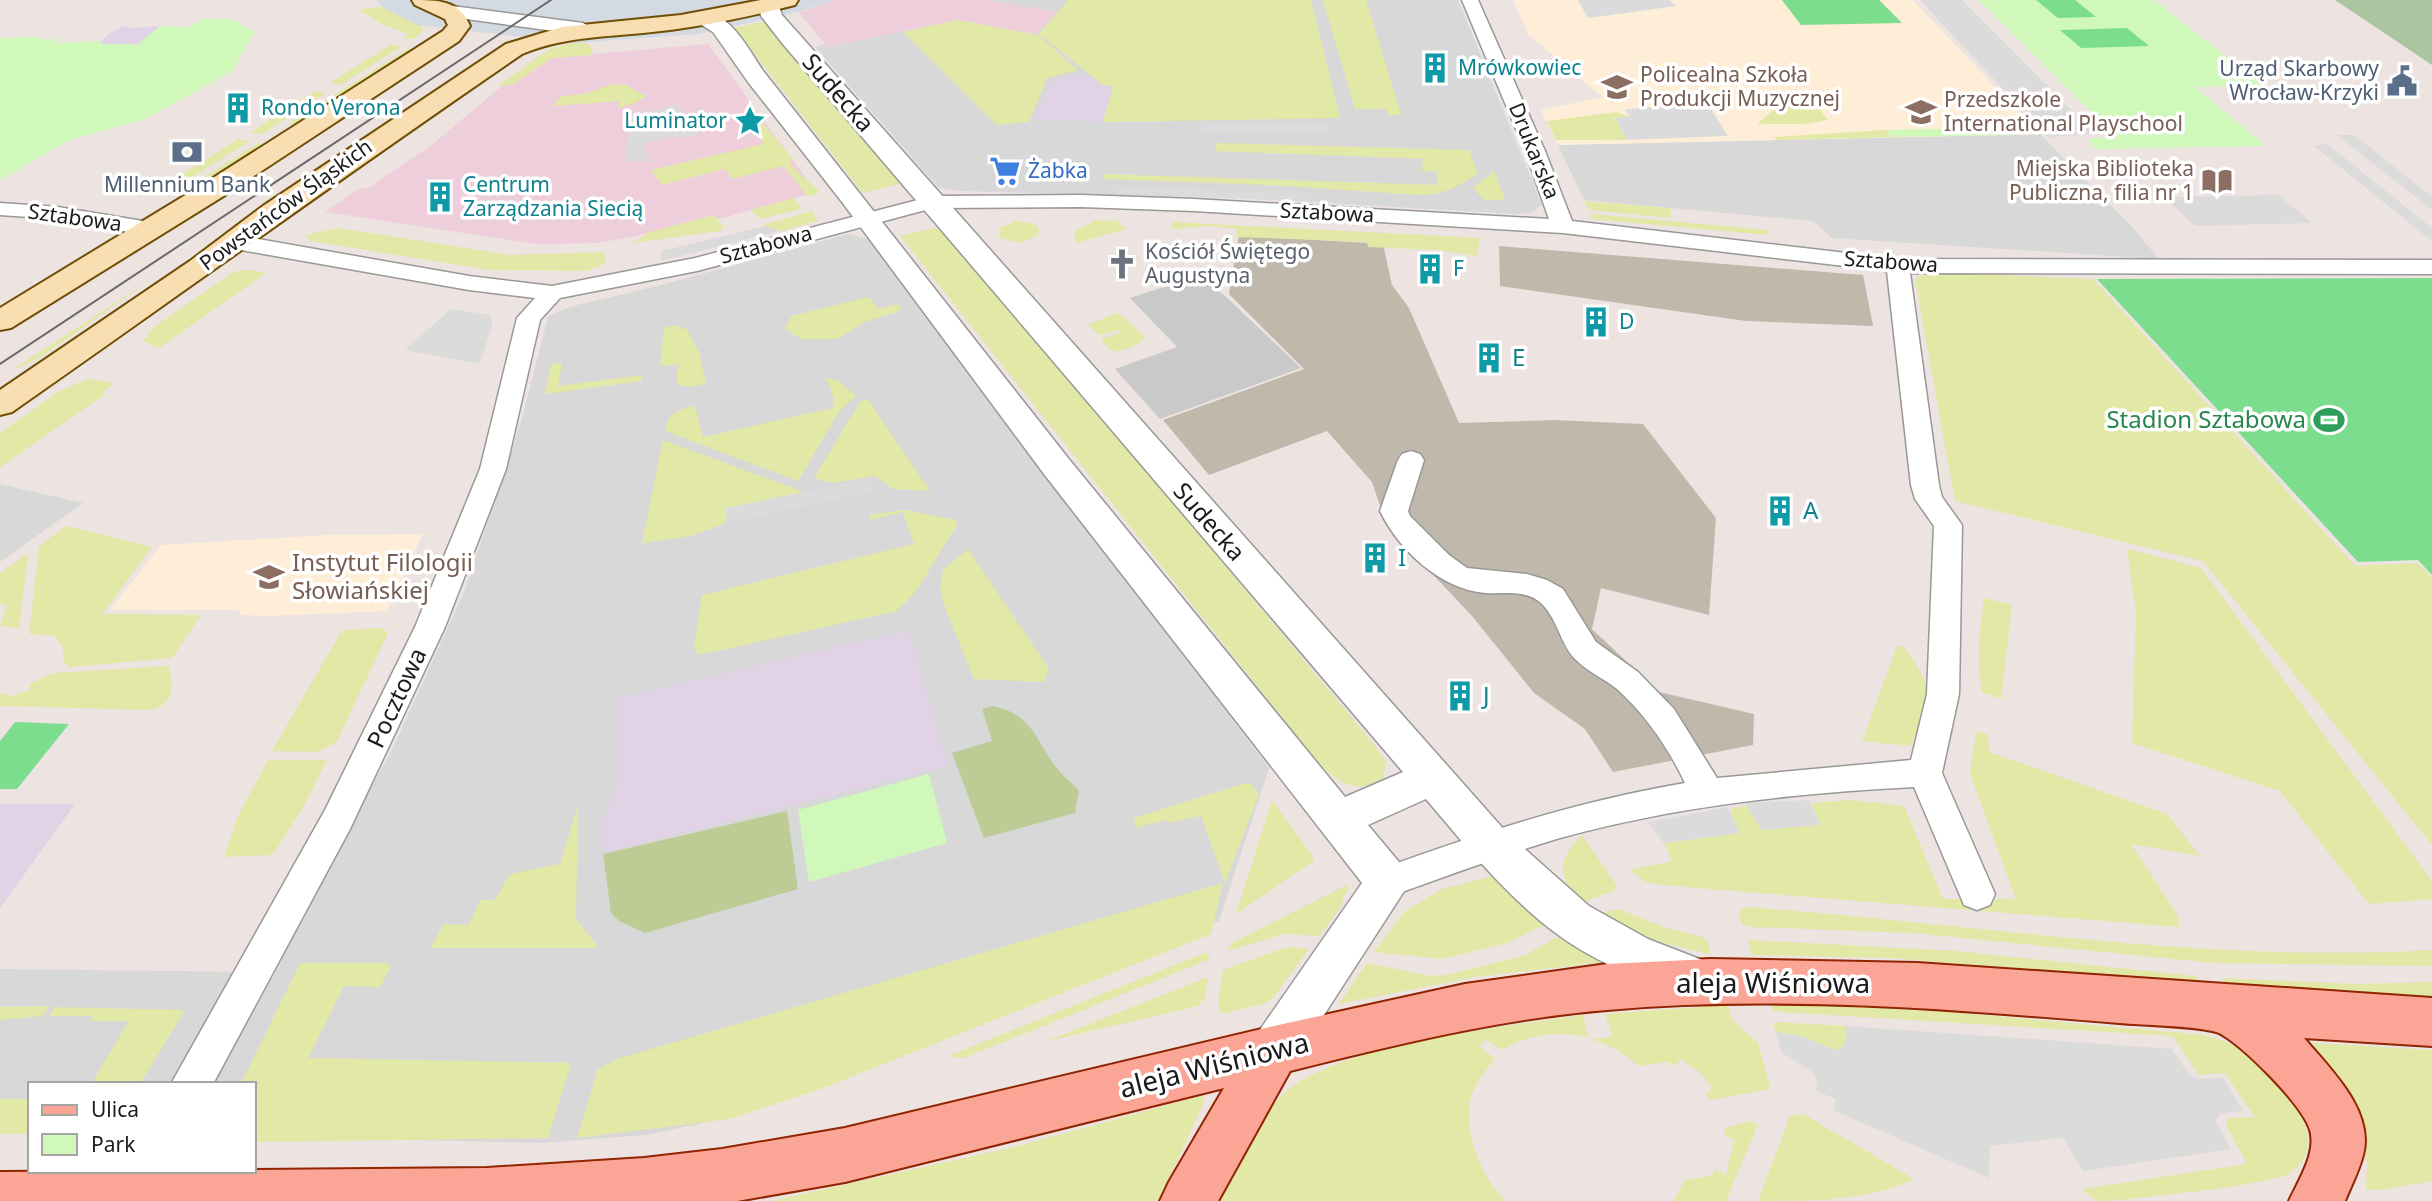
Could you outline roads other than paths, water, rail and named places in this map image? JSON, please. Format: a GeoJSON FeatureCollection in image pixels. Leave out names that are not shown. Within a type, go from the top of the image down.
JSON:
{"type":"FeatureCollection","features":[{"type":"Feature","properties":{"kind":"main road"},"geometry":{"type":"LineString","coordinates":[[423,0],[452,12]]}},
{"type":"Feature","properties":{"kind":"main road","name":"Powstańców Śląskich"},"geometry":{"type":"LineString","coordinates":[[0,405],[504,55],[545,36],[583,29],[703,19],[779,2]]}},
{"type":"Feature","properties":{"kind":"main road","name":"Powstańców Śląskich"},"geometry":{"type":"LineString","coordinates":[[0,321],[437,46],[459,26],[452,12]]}},
{"type":"Feature","properties":{"kind":"main road","name":"aleja Wiśniowa"},"geometry":{"type":"LineString","coordinates":[[0,1200],[526,1195],[650,1184],[800,1164],[1390,1022],[1498,1002],[1601,988],[1699,980],[1870,981],[2231,1011],[2432,1022]]}},
{"type":"Feature","properties":{"kind":"main road"},"geometry":{"type":"LineString","coordinates":[[2231,1011],[2279,1048],[2311,1084],[2337,1124],[2337,1154],[2317,1201]]}},
{"type":"Feature","properties":{"kind":"main road"},"geometry":{"type":"LineString","coordinates":[[1188,1201],[1274,1050]]}},
{"type":"Feature","properties":{"kind":"street","name":"Drukarska"},"geometry":{"type":"LineString","coordinates":[[1470,0],[1535,151],[1563,226]]}},
{"type":"Feature","properties":{"kind":"street","name":"Sudecka"},"geometry":{"type":"LineString","coordinates":[[779,2],[772,16],[784,31],[1492,846],[1579,924],[1632,954],[1699,980]]}},
{"type":"Feature","properties":{"kind":"street"},"geometry":{"type":"LineString","coordinates":[[452,12],[583,29]]}},
{"type":"Feature","properties":{"kind":"street"},"geometry":{"type":"LineString","coordinates":[[703,19],[721,27],[756,77],[1056,466],[1388,882]]}},
{"type":"Feature","properties":{"kind":"street","name":"Sztabowa"},"geometry":{"type":"LineString","coordinates":[[235,242],[469,283],[552,293],[696,264],[933,202],[1194,205],[1563,226],[1898,266],[2432,267]]}},
{"type":"Feature","properties":{"kind":"street","name":"Sztabowa"},"geometry":{"type":"LineString","coordinates":[[0,209],[58,214],[149,229]]}},
{"type":"Feature","properties":{"kind":"street"},"geometry":{"type":"LineString","coordinates":[[1898,266],[1907,332],[1910,385],[1925,485],[1928,499],[1948,525],[1943,694],[1925,773],[1977,894]]}},
{"type":"Feature","properties":{"kind":"street","name":"Pocztowa"},"geometry":{"type":"LineString","coordinates":[[192,1082],[357,783],[430,627],[493,469],[530,318],[552,293]]}},
{"type":"Feature","properties":{"kind":"street"},"geometry":{"type":"LineString","coordinates":[[1411,460],[1394,511],[1399,521],[1448,570],[1467,579],[1519,583],[1548,593],[1559,603],[1581,646],[1628,681],[1652,706],[1689,756],[1707,793]]}},
{"type":"Feature","properties":{"kind":"street"},"geometry":{"type":"LineString","coordinates":[[1274,1050],[1388,882],[1584,818],[1707,793],[1925,773]]}},
{"type":"Feature","properties":{"kind":"street"},"geometry":{"type":"LineString","coordinates":[[1338,819],[1431,778]]}},
{"type":"Feature","properties":{"kind":"street"},"geometry":{"type":"LineString","coordinates":[[112,1201],[136,1173]]}},
{"type":"Feature","properties":{"kind":"tram line"},"geometry":{"type":"LineString","coordinates":[[0,364],[551,0]]}},
{"type":"Feature","properties":{"kind":"place","name":"Mrówkowiec"},"geometry":{"type":"Point","coordinates":[1435,68]}},
{"type":"Feature","properties":{"kind":"place","name":"Urząd Skarbowy Wrocław-Krzyki"},"geometry":{"type":"Point","coordinates":[2402,81]}},
{"type":"Feature","properties":{"kind":"place","name":"Policealna Szkoła Produkcji Muzycznej"},"geometry":{"type":"Point","coordinates":[1617,87]}},
{"type":"Feature","properties":{"kind":"place","name":"Rondo Verona"},"geometry":{"type":"Point","coordinates":[238,108]}},
{"type":"Feature","properties":{"kind":"place","name":"Przedszkole International Playschool"},"geometry":{"type":"Point","coordinates":[1921,112]}},
{"type":"Feature","properties":{"kind":"place","name":"Luminator"},"geometry":{"type":"Point","coordinates":[750,121]}},
{"type":"Feature","properties":{"kind":"place","name":"Millennium Bank"},"geometry":{"type":"Point","coordinates":[187,152]}},
{"type":"Feature","properties":{"kind":"place","name":"Żabka"},"geometry":{"type":"Point","coordinates":[1005,171]}},
{"type":"Feature","properties":{"kind":"place","name":"Miejska Biblioteka Publiczna, filia nr 1"},"geometry":{"type":"Point","coordinates":[2217,181]}},
{"type":"Feature","properties":{"kind":"place","name":"Centrum Zarządzania Siecią"},"geometry":{"type":"Point","coordinates":[440,197]}},
{"type":"Feature","properties":{"kind":"place","name":"Kościół Świętego Augustyna"},"geometry":{"type":"Point","coordinates":[1122,264]}},
{"type":"Feature","properties":{"kind":"place","name":"F"},"geometry":{"type":"Point","coordinates":[1430,269]}},
{"type":"Feature","properties":{"kind":"place","name":"D"},"geometry":{"type":"Point","coordinates":[1596,322]}},
{"type":"Feature","properties":{"kind":"place","name":"E"},"geometry":{"type":"Point","coordinates":[1489,358]}},
{"type":"Feature","properties":{"kind":"place","name":"Stadion Sztabowa"},"geometry":{"type":"Point","coordinates":[2329,420]}},
{"type":"Feature","properties":{"kind":"place","name":"A"},"geometry":{"type":"Point","coordinates":[1780,511]}},
{"type":"Feature","properties":{"kind":"place","name":"I"},"geometry":{"type":"Point","coordinates":[1375,558]}},
{"type":"Feature","properties":{"kind":"place","name":"Instytut Filologii Słowiańskiej"},"geometry":{"type":"Point","coordinates":[269,577]}},
{"type":"Feature","properties":{"kind":"place","name":"J"},"geometry":{"type":"Point","coordinates":[1460,696]}}]}
